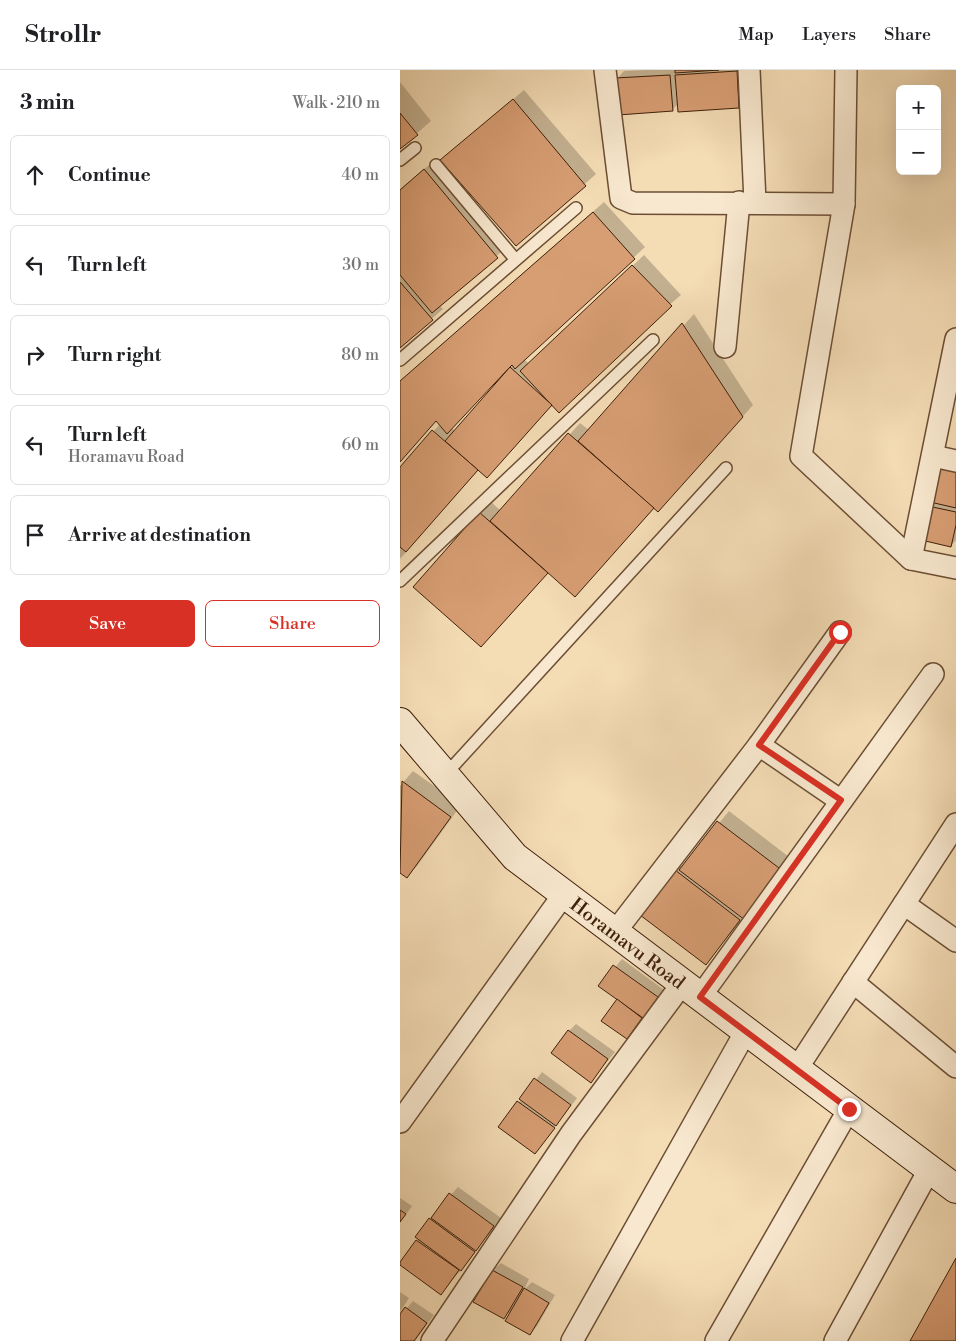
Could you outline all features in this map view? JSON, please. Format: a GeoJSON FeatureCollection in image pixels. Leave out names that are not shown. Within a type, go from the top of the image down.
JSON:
{"type":"FeatureCollection","features":[{"type":"Feature","properties":{"kind":"street"},"geometry":{"type":"LineString","coordinates":[[605,70],[621,198],[633,204],[747,202],[844,204]]}},
{"type":"Feature","properties":{"kind":"street"},"geometry":{"type":"LineString","coordinates":[[724,347],[747,202],[749,70]]}},
{"type":"Feature","properties":{"kind":"street"},"geometry":{"type":"LineString","coordinates":[[846,70],[844,204],[801,456],[911,558],[956,568]]}},
{"type":"Feature","properties":{"kind":"street"},"geometry":{"type":"LineString","coordinates":[[911,558],[956,339]]}},
{"type":"Feature","properties":{"kind":"street"},"geometry":{"type":"LineString","coordinates":[[933,456],[956,461]]}},
{"type":"Feature","properties":{"kind":"street"},"geometry":{"type":"LineString","coordinates":[[615,932],[759,745],[840,632]]}},
{"type":"Feature","properties":{"kind":"street"},"geometry":{"type":"LineString","coordinates":[[432,1341],[572,1134],[691,990],[841,800],[933,674]]}},
{"type":"Feature","properties":{"kind":"street","name":"Horamavu Road"},"geometry":{"type":"LineString","coordinates":[[400,722],[515,857],[956,1189]]}},
{"type":"Feature","properties":{"kind":"street"},"geometry":{"type":"LineString","coordinates":[[759,745],[841,800]]}},
{"type":"Feature","properties":{"kind":"street"},"geometry":{"type":"LineString","coordinates":[[796,1070],[956,824]]}},
{"type":"Feature","properties":{"kind":"street"},"geometry":{"type":"LineString","coordinates":[[400,1122],[564,894]]}},
{"type":"Feature","properties":{"kind":"street"},"geometry":{"type":"LineString","coordinates":[[904,904],[956,941]]}},
{"type":"Feature","properties":{"kind":"street"},"geometry":{"type":"LineString","coordinates":[[853,982],[956,1067]]}},
{"type":"Feature","properties":{"kind":"street"},"geometry":{"type":"LineString","coordinates":[[572,1341],[746,1031]]}},
{"type":"Feature","properties":{"kind":"street"},"geometry":{"type":"LineString","coordinates":[[716,1341],[849,1109]]}},
{"type":"Feature","properties":{"kind":"street"},"geometry":{"type":"LineString","coordinates":[[835,1341],[929,1170]]}},
{"type":"Feature","properties":{"kind":"lane"},"geometry":{"type":"LineString","coordinates":[[400,160],[415,148]]}},
{"type":"Feature","properties":{"kind":"lane"},"geometry":{"type":"LineString","coordinates":[[436,165],[515,259]]}},
{"type":"Feature","properties":{"kind":"lane"},"geometry":{"type":"LineString","coordinates":[[400,360],[576,208]]}},
{"type":"Feature","properties":{"kind":"lane"},"geometry":{"type":"LineString","coordinates":[[400,581],[653,340]]}},
{"type":"Feature","properties":{"kind":"lane"},"geometry":{"type":"LineString","coordinates":[[445,775],[726,468]]}},
{"type":"Feature","properties":{"kind":"building"},"geometry":{"type":"Polygon","coordinates":[[[675,70],[719,70],[675,73],[675,70]]]}},
{"type":"Feature","properties":{"kind":"building"},"geometry":{"type":"Polygon","coordinates":[[[737,71],[739,108],[678,112],[675,75],[737,71]]]}},
{"type":"Feature","properties":{"kind":"building"},"geometry":{"type":"Polygon","coordinates":[[[670,75],[673,111],[618,115],[615,78],[670,75]]]}},
{"type":"Feature","properties":{"kind":"building"},"geometry":{"type":"Polygon","coordinates":[[[513,99],[586,186],[516,246],[440,160],[513,99]]]}},
{"type":"Feature","properties":{"kind":"building"},"geometry":{"type":"Polygon","coordinates":[[[400,113],[418,135],[400,149],[400,113]]]}},
{"type":"Feature","properties":{"kind":"building"},"geometry":{"type":"Polygon","coordinates":[[[424,169],[498,258],[432,313],[400,275],[400,190],[424,169]]]}},
{"type":"Feature","properties":{"kind":"building"},"geometry":{"type":"Polygon","coordinates":[[[593,212],[635,259],[515,369],[512,365],[447,434],[436,421],[400,462],[400,381],[593,212]]]}},
{"type":"Feature","properties":{"kind":"building"},"geometry":{"type":"Polygon","coordinates":[[[632,265],[672,306],[559,413],[520,371],[632,265]]]}},
{"type":"Feature","properties":{"kind":"building"},"geometry":{"type":"Polygon","coordinates":[[[400,282],[433,320],[400,348],[400,282]]]}},
{"type":"Feature","properties":{"kind":"building"},"geometry":{"type":"Polygon","coordinates":[[[682,323],[743,417],[658,512],[578,441],[682,323]]]}},
{"type":"Feature","properties":{"kind":"building"},"geometry":{"type":"Polygon","coordinates":[[[510,367],[552,405],[487,478],[445,441],[510,367]]]}},
{"type":"Feature","properties":{"kind":"building"},"geometry":{"type":"Polygon","coordinates":[[[432,430],[478,470],[406,552],[400,547],[400,467],[432,430]]]}},
{"type":"Feature","properties":{"kind":"building"},"geometry":{"type":"Polygon","coordinates":[[[568,433],[654,508],[575,597],[490,521],[568,433]]]}},
{"type":"Feature","properties":{"kind":"building"},"geometry":{"type":"Polygon","coordinates":[[[938,466],[956,470],[956,508],[930,502],[938,466]]]}},
{"type":"Feature","properties":{"kind":"building"},"geometry":{"type":"Polygon","coordinates":[[[928,506],[956,512],[956,525],[951,547],[921,540],[928,506]]]}},
{"type":"Feature","properties":{"kind":"building"},"geometry":{"type":"Polygon","coordinates":[[[479,512],[548,573],[481,647],[413,587],[479,512]]]}},
{"type":"Feature","properties":{"kind":"building"},"geometry":{"type":"Polygon","coordinates":[[[402,781],[451,817],[407,878],[400,873],[402,781]]]}},
{"type":"Feature","properties":{"kind":"building"},"geometry":{"type":"Polygon","coordinates":[[[717,821],[783,871],[745,920],[679,870],[717,821]]]}},
{"type":"Feature","properties":{"kind":"building"},"geometry":{"type":"Polygon","coordinates":[[[675,870],[740,920],[706,965],[640,915],[675,870]]]}},
{"type":"Feature","properties":{"kind":"building"},"geometry":{"type":"Polygon","coordinates":[[[613,965],[658,997],[643,1018],[598,986],[613,965]]]}},
{"type":"Feature","properties":{"kind":"building"},"geometry":{"type":"Polygon","coordinates":[[[617,999],[642,1018],[627,1039],[601,1021],[617,999]]]}},
{"type":"Feature","properties":{"kind":"building"},"geometry":{"type":"Polygon","coordinates":[[[568,1030],[608,1059],[591,1083],[551,1053],[568,1030]]]}},
{"type":"Feature","properties":{"kind":"building"},"geometry":{"type":"Polygon","coordinates":[[[534,1078],[571,1105],[556,1126],[519,1099],[534,1078]]]}},
{"type":"Feature","properties":{"kind":"building"},"geometry":{"type":"Polygon","coordinates":[[[517,1101],[555,1128],[535,1154],[498,1127],[517,1101]]]}},
{"type":"Feature","properties":{"kind":"building"},"geometry":{"type":"Polygon","coordinates":[[[449,1193],[494,1226],[476,1251],[431,1218],[449,1193]]]}},
{"type":"Feature","properties":{"kind":"building"},"geometry":{"type":"Polygon","coordinates":[[[400,1210],[406,1214],[400,1222],[400,1210]]]}},
{"type":"Feature","properties":{"kind":"building"},"geometry":{"type":"Polygon","coordinates":[[[429,1218],[475,1252],[461,1271],[415,1237],[429,1218]]]}},
{"type":"Feature","properties":{"kind":"building"},"geometry":{"type":"Polygon","coordinates":[[[416,1240],[459,1270],[441,1295],[400,1265],[400,1262],[416,1240]]]}},
{"type":"Feature","properties":{"kind":"building"},"geometry":{"type":"Polygon","coordinates":[[[956,1258],[956,1341],[910,1341],[956,1258]]]}},
{"type":"Feature","properties":{"kind":"building"},"geometry":{"type":"Polygon","coordinates":[[[492,1270],[523,1287],[504,1319],[473,1302],[492,1270]]]}},
{"type":"Feature","properties":{"kind":"building"},"geometry":{"type":"Polygon","coordinates":[[[524,1288],[549,1303],[530,1335],[505,1321],[524,1288]]]}},
{"type":"Feature","properties":{"kind":"building"},"geometry":{"type":"Polygon","coordinates":[[[405,1307],[427,1323],[414,1341],[400,1341],[400,1314],[405,1307]]]}},
{"type":"Feature","properties":{"kind":"route"},"geometry":{"type":"LineString","coordinates":[[840,632],[759,745],[841,800],[700,997],[849,1109]]}}]}
